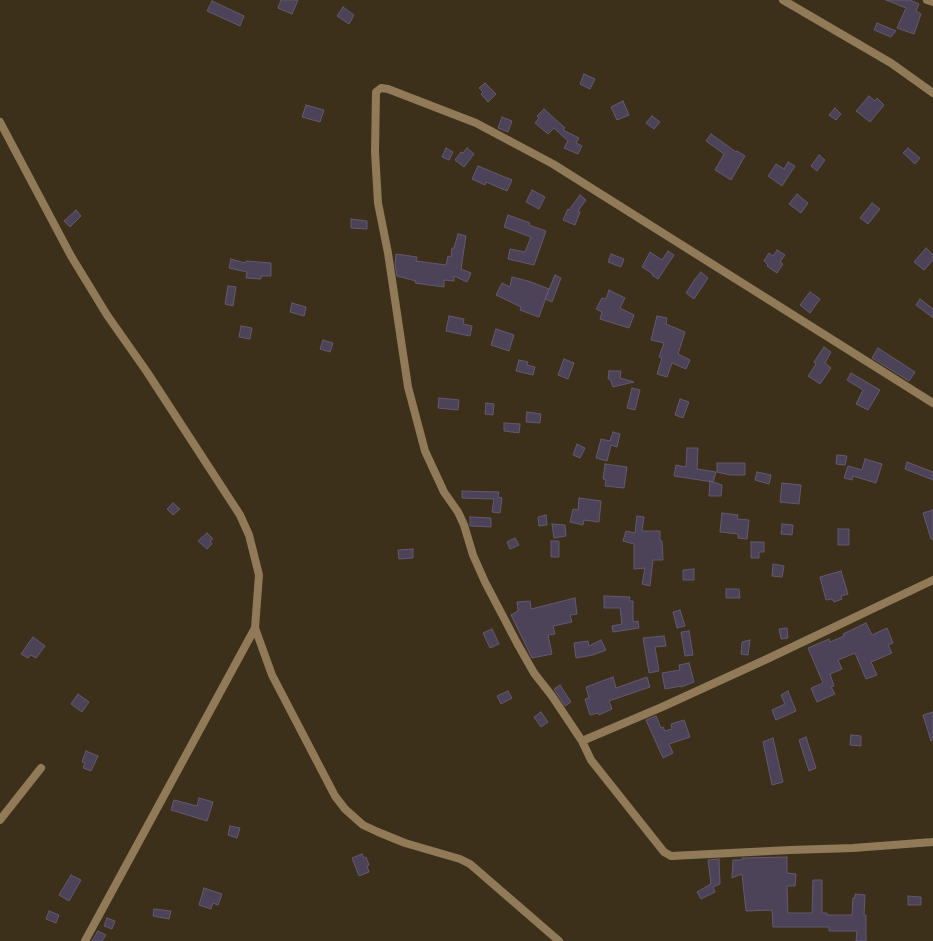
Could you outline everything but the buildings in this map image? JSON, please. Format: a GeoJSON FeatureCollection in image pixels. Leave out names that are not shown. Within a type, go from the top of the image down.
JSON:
{"type":"FeatureCollection","features":[{"type":"Feature","properties":{"kind":"street"},"geometry":{"type":"LineString","coordinates":[[783,0],[891,63],[933,93]]}},
{"type":"Feature","properties":{"kind":"street"},"geometry":{"type":"LineString","coordinates":[[927,0],[933,2]]}},
{"type":"Feature","properties":{"kind":"street"},"geometry":{"type":"LineString","coordinates":[[933,403],[553,164],[476,123],[388,89],[381,88],[376,92],[375,152],[378,203],[388,253],[408,387],[425,451],[444,492],[458,512],[485,582],[517,643],[534,673],[552,696],[582,741],[591,760],[664,852],[672,856],[853,848],[933,842]]}},
{"type":"Feature","properties":{"kind":"street"},"geometry":{"type":"LineString","coordinates":[[0,122],[71,256],[108,315],[240,515],[249,535],[259,575],[255,628],[85,941]]}},
{"type":"Feature","properties":{"kind":"street"},"geometry":{"type":"LineString","coordinates":[[582,741],[662,707],[933,580]]}},
{"type":"Feature","properties":{"kind":"street"},"geometry":{"type":"LineString","coordinates":[[255,628],[272,675],[335,796],[345,809],[363,825],[378,832],[460,859],[470,864],[559,941]]}},
{"type":"Feature","properties":{"kind":"street"},"geometry":{"type":"LineString","coordinates":[[0,820],[41,768]]}}]}
